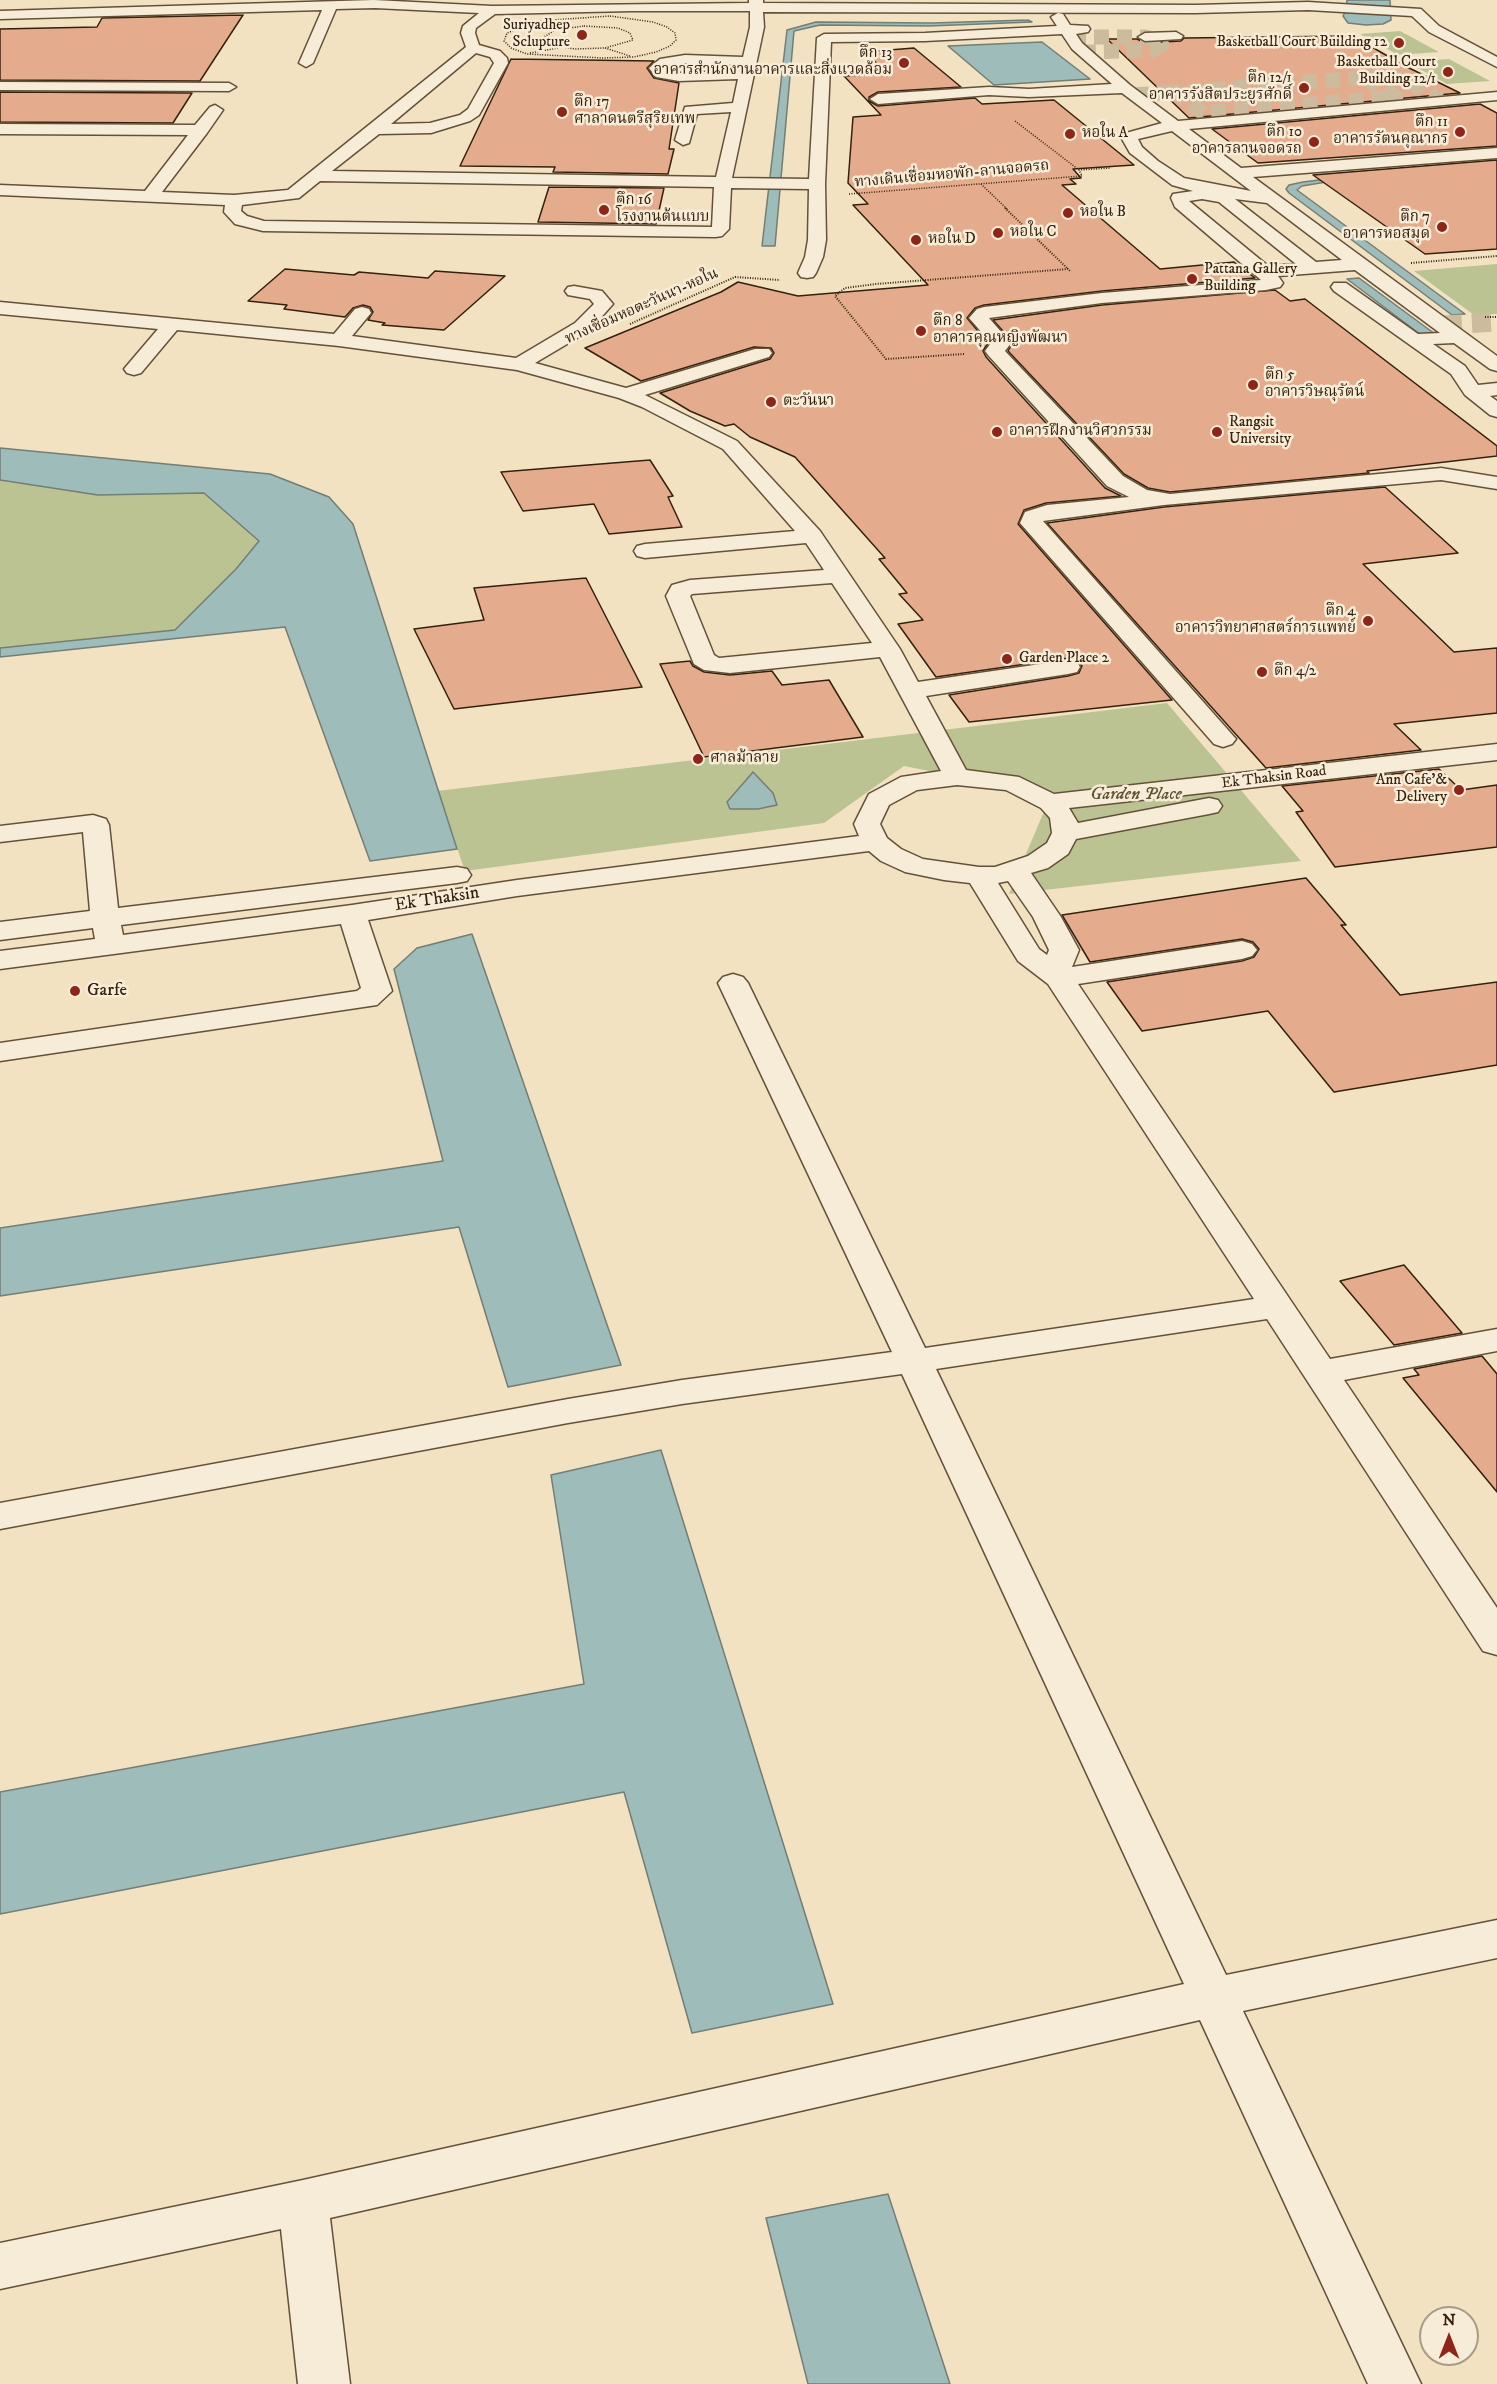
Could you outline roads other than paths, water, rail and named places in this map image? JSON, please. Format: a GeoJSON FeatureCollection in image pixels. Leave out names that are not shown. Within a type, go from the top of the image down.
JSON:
{"type":"FeatureCollection","features":[{"type":"Feature","properties":{"kind":"street"},"geometry":{"type":"LineString","coordinates":[[1142,0],[1161,9]]}},
{"type":"Feature","properties":{"kind":"street"},"geometry":{"type":"LineString","coordinates":[[1196,9],[1210,0]]}},
{"type":"Feature","properties":{"kind":"street"},"geometry":{"type":"LineString","coordinates":[[1305,20],[1309,3]]}},
{"type":"Feature","properties":{"kind":"street"},"geometry":{"type":"LineString","coordinates":[[0,15],[375,4],[492,10],[599,4],[1196,9],[1251,4],[1309,3],[1324,7],[1394,10],[1419,6],[1434,29],[1497,63]]}},
{"type":"Feature","properties":{"kind":"street"},"geometry":{"type":"LineString","coordinates":[[306,63],[331,5]]}},
{"type":"Feature","properties":{"kind":"street"},"geometry":{"type":"LineString","coordinates":[[234,200],[232,212],[241,220],[263,226],[716,232],[720,229],[723,183],[757,27],[757,5]]}},
{"type":"Feature","properties":{"kind":"street"},"geometry":{"type":"LineString","coordinates":[[1052,9],[1077,46],[1125,88],[1173,126],[1497,365]]}},
{"type":"Feature","properties":{"kind":"street"},"geometry":{"type":"LineString","coordinates":[[473,48],[468,33],[470,26],[492,10]]}},
{"type":"Feature","properties":{"kind":"street"},"geometry":{"type":"LineString","coordinates":[[1176,36],[1139,33],[1192,28]]}},
{"type":"Feature","properties":{"kind":"street"},"geometry":{"type":"LineString","coordinates":[[807,273],[817,240],[812,187],[824,38],[925,37],[1100,29]]}},
{"type":"Feature","properties":{"kind":"street"},"geometry":{"type":"LineString","coordinates":[[0,190],[234,200],[292,194],[318,176],[473,48]]}},
{"type":"Feature","properties":{"kind":"street"},"geometry":{"type":"LineString","coordinates":[[375,129],[431,128],[457,121],[474,112],[501,63],[500,58],[495,54],[473,48]]}},
{"type":"Feature","properties":{"kind":"street"},"geometry":{"type":"LineString","coordinates":[[685,58],[748,67],[680,78],[661,74],[656,68],[665,62],[685,58]]}},
{"type":"Feature","properties":{"kind":"street"},"geometry":{"type":"LineString","coordinates":[[0,86],[229,87]]}},
{"type":"Feature","properties":{"kind":"street"},"geometry":{"type":"LineString","coordinates":[[878,99],[989,91],[1029,93],[1125,88]]}},
{"type":"Feature","properties":{"kind":"street"},"geometry":{"type":"LineString","coordinates":[[1274,199],[1195,187],[1178,182],[1136,150],[1131,142],[1132,136],[1149,130],[1173,126],[1497,96]]}},
{"type":"Feature","properties":{"kind":"street"},"geometry":{"type":"LineString","coordinates":[[683,140],[690,110],[740,107]]}},
{"type":"Feature","properties":{"kind":"street"},"geometry":{"type":"LineString","coordinates":[[150,196],[215,110]]}},
{"type":"Feature","properties":{"kind":"street"},"geometry":{"type":"LineString","coordinates":[[0,129],[202,130]]}},
{"type":"Feature","properties":{"kind":"street"},"geometry":{"type":"LineString","coordinates":[[1239,173],[1497,153]]}},
{"type":"Feature","properties":{"kind":"street"},"geometry":{"type":"LineString","coordinates":[[318,176],[758,183],[812,187]]}},
{"type":"Feature","properties":{"kind":"street"},"geometry":{"type":"LineString","coordinates":[[1170,500],[1141,495],[1115,481],[994,351],[1001,343],[978,318],[980,315],[1102,298],[1274,283],[1264,272],[1181,203],[1179,198],[1202,194],[1224,198],[1312,268]]}},
{"type":"Feature","properties":{"kind":"street"},"geometry":{"type":"LineString","coordinates":[[1264,272],[1359,264]]}},
{"type":"Feature","properties":{"kind":"street"},"geometry":{"type":"LineString","coordinates":[[1340,287],[1458,370],[1472,391],[1497,411]]}},
{"type":"Feature","properties":{"kind":"street"},"geometry":{"type":"LineString","coordinates":[[519,364],[582,327],[604,304],[596,295],[574,291]]}},
{"type":"Feature","properties":{"kind":"street"},"geometry":{"type":"LineString","coordinates":[[0,308],[339,340],[519,364],[627,394],[649,403],[730,445],[812,536],[888,649],[909,692],[957,777]]}},
{"type":"Feature","properties":{"kind":"street"},"geometry":{"type":"LineString","coordinates":[[339,340],[362,313]]}},
{"type":"Feature","properties":{"kind":"street"},"geometry":{"type":"LineString","coordinates":[[134,369],[172,324]]}},
{"type":"Feature","properties":{"kind":"street"},"geometry":{"type":"LineString","coordinates":[[1414,340],[1458,337]]}},
{"type":"Feature","properties":{"kind":"street"},"geometry":{"type":"LineString","coordinates":[[627,394],[762,353]]}},
{"type":"Feature","properties":{"kind":"street"},"geometry":{"type":"LineString","coordinates":[[1472,391],[1497,389]]}},
{"type":"Feature","properties":{"kind":"street"},"geometry":{"type":"LineString","coordinates":[[1223,739],[1031,523],[1033,517],[1047,512],[1441,474],[1497,483]]}},
{"type":"Feature","properties":{"kind":"street"},"geometry":{"type":"LineString","coordinates":[[645,551],[812,536]]}},
{"type":"Feature","properties":{"kind":"street"},"geometry":{"type":"LineString","coordinates":[[839,576],[690,587],[680,590],[678,596],[703,659],[713,665],[730,666],[888,649]]}},
{"type":"Feature","properties":{"kind":"street"},"geometry":{"type":"LineString","coordinates":[[909,692],[1068,668]]}},
{"type":"Feature","properties":{"kind":"street","name":"Ek Thaksin Road"},"geometry":{"type":"LineString","coordinates":[[1050,802],[1493,762]]}},
{"type":"Feature","properties":{"kind":"street","name":"Ek Thaksin Road"},"geometry":{"type":"LineString","coordinates":[[1066,833],[1185,809],[1493,762]]}},
{"type":"Feature","properties":{"kind":"street"},"geometry":{"type":"LineString","coordinates":[[957,777],[1010,783],[1025,788],[1050,802],[1063,816],[1066,833],[1058,848],[1038,862],[998,875],[979,875],[944,872],[915,866],[891,855],[871,833],[878,800],[910,783],[957,777]]}},
{"type":"Feature","properties":{"kind":"street"},"geometry":{"type":"LineString","coordinates":[[0,834],[93,823],[96,825],[105,917],[111,945]]}},
{"type":"Feature","properties":{"kind":"street","name":"Ek Thaksin"},"geometry":{"type":"LineString","coordinates":[[0,960],[352,914],[436,889],[511,878],[871,833]]}},
{"type":"Feature","properties":{"kind":"street"},"geometry":{"type":"LineString","coordinates":[[1014,869],[1047,916],[1064,950],[1057,976]]}},
{"type":"Feature","properties":{"kind":"street"},"geometry":{"type":"LineString","coordinates":[[979,875],[1028,955],[1057,976],[1497,1640]]}},
{"type":"Feature","properties":{"kind":"street"},"geometry":{"type":"LineString","coordinates":[[0,931],[105,917],[436,889]]}},
{"type":"Feature","properties":{"kind":"street"},"geometry":{"type":"LineString","coordinates":[[0,1052],[366,999],[377,991],[352,914]]}},
{"type":"Feature","properties":{"kind":"street"},"geometry":{"type":"LineString","coordinates":[[1057,976],[1242,950]]}},
{"type":"Feature","properties":{"kind":"street"},"geometry":{"type":"LineString","coordinates":[[733,983],[1215,1998],[1395,2384]]}},
{"type":"Feature","properties":{"kind":"street"},"geometry":{"type":"LineString","coordinates":[[0,1516],[682,1392],[914,1361],[1275,1307]]}},
{"type":"Feature","properties":{"kind":"street"},"geometry":{"type":"LineString","coordinates":[[1319,1373],[1497,1340]]}},
{"type":"Feature","properties":{"kind":"street"},"geometry":{"type":"LineString","coordinates":[[0,2266],[303,2202],[898,2067],[1497,1939]]}},
{"type":"Feature","properties":{"kind":"street"},"geometry":{"type":"LineString","coordinates":[[303,2202],[324,2384]]}},
{"type":"Feature","properties":{"kind":"water"},"geometry":{"type":"Polygon","coordinates":[[[1347,0],[1390,0],[1391,20],[1383,24],[1348,23],[1343,16],[1347,0]]]}},
{"type":"Feature","properties":{"kind":"water"},"geometry":{"type":"Polygon","coordinates":[[[1028,20],[1032,22],[929,26],[820,25],[794,31],[775,246],[762,246],[787,30],[816,22],[932,23],[1028,20]]]}},
{"type":"Feature","properties":{"kind":"water"},"geometry":{"type":"Polygon","coordinates":[[[1042,42],[1090,79],[994,85],[948,46],[1042,42]]]}},
{"type":"Feature","properties":{"kind":"water"},"geometry":{"type":"Polygon","coordinates":[[[1399,170],[1302,186],[1297,190],[1465,314],[1452,315],[1286,189],[1289,185],[1303,182],[1399,170]]]}},
{"type":"Feature","properties":{"kind":"water"},"geometry":{"type":"Polygon","coordinates":[[[1359,278],[1435,334],[1421,335],[1347,279],[1359,278]]]}},
{"type":"Feature","properties":{"kind":"water"},"geometry":{"type":"Polygon","coordinates":[[[0,448],[270,474],[329,497],[353,524],[457,849],[370,861],[285,627],[0,657],[0,648],[175,630],[236,569],[259,541],[204,493],[98,495],[0,480],[0,448]]]}},
{"type":"Feature","properties":{"kind":"water"},"geometry":{"type":"Polygon","coordinates":[[[753,772],[773,793],[777,805],[758,809],[730,809],[727,802],[753,772]]]}},
{"type":"Feature","properties":{"kind":"water"},"geometry":{"type":"Polygon","coordinates":[[[472,934],[621,1365],[508,1387],[459,1227],[0,1296],[0,1228],[443,1161],[394,969],[417,948],[472,934]]]}},
{"type":"Feature","properties":{"kind":"water"},"geometry":{"type":"Polygon","coordinates":[[[661,1450],[833,2004],[692,2033],[624,1792],[0,1914],[0,1792],[584,1684],[551,1475],[661,1450]]]}},
{"type":"Feature","properties":{"kind":"water"},"geometry":{"type":"Polygon","coordinates":[[[888,2194],[950,2384],[808,2384],[766,2218],[888,2194]]]}},
{"type":"Feature","properties":{"kind":"tunnel"},"geometry":{"type":"LineString","coordinates":[[1071,37],[1145,37],[1158,40],[1162,45],[1152,50],[1084,52]]}},
{"type":"Feature","properties":{"kind":"tunnel"},"geometry":{"type":"LineString","coordinates":[[1365,78],[1387,77],[1406,80],[1440,100]]}},
{"type":"Feature","properties":{"kind":"tunnel"},"geometry":{"type":"LineString","coordinates":[[1176,92],[1203,113],[1396,97],[1365,78]]}},
{"type":"Feature","properties":{"kind":"tunnel"},"geometry":{"type":"LineString","coordinates":[[1176,92],[1365,78]]}},
{"type":"Feature","properties":{"kind":"tunnel"},"geometry":{"type":"LineString","coordinates":[[1134,95],[1176,92]]}},
{"type":"Feature","properties":{"kind":"tunnel"},"geometry":{"type":"LineString","coordinates":[[1443,325],[1497,322]]}},
{"type":"Feature","properties":{"kind":"place","name":"Suriyadhep Sclupture"},"geometry":{"type":"Point","coordinates":[582,35]}},
{"type":"Feature","properties":{"kind":"place","name":"Basketball Court Building 12"},"geometry":{"type":"Point","coordinates":[1399,43]}},
{"type":"Feature","properties":{"kind":"place","name":"ตึก 13 อาคารสำนักงานอาคารและสิ่งแวดล้อม"},"geometry":{"type":"Point","coordinates":[904,63]}},
{"type":"Feature","properties":{"kind":"place","name":"Basketball Court Building 12/1"},"geometry":{"type":"Point","coordinates":[1448,72]}},
{"type":"Feature","properties":{"kind":"place","name":"ตึก 12/1 อาคารรังสิตประยูรศักดิ์"},"geometry":{"type":"Point","coordinates":[1304,88]}},
{"type":"Feature","properties":{"kind":"place","name":"ตึก 17 ศาลาดนตรีสุริยเทพ"},"geometry":{"type":"Point","coordinates":[562,112]}},
{"type":"Feature","properties":{"kind":"place","name":"ตึก 11 อาคารรัตนคุณากร"},"geometry":{"type":"Point","coordinates":[1460,132]}},
{"type":"Feature","properties":{"kind":"place","name":"หอใน A"},"geometry":{"type":"Point","coordinates":[1070,134]}},
{"type":"Feature","properties":{"kind":"place","name":"ตึก 10 อาคารลานจอดรถ"},"geometry":{"type":"Point","coordinates":[1314,142]}},
{"type":"Feature","properties":{"kind":"place","name":"ตึก 16 โรงงานต้นแบบ"},"geometry":{"type":"Point","coordinates":[604,210]}},
{"type":"Feature","properties":{"kind":"place","name":"หอใน B"},"geometry":{"type":"Point","coordinates":[1068,213]}},
{"type":"Feature","properties":{"kind":"place","name":"ตึก 7 อาคารหอสมุด"},"geometry":{"type":"Point","coordinates":[1442,227]}},
{"type":"Feature","properties":{"kind":"place","name":"หอใน C"},"geometry":{"type":"Point","coordinates":[998,233]}},
{"type":"Feature","properties":{"kind":"place","name":"หอใน D"},"geometry":{"type":"Point","coordinates":[916,240]}},
{"type":"Feature","properties":{"kind":"place","name":"Pattana Gallery Building"},"geometry":{"type":"Point","coordinates":[1192,279]}},
{"type":"Feature","properties":{"kind":"place","name":"ตึก 8 อาคารคุณหญิงพัฒนา"},"geometry":{"type":"Point","coordinates":[921,331]}},
{"type":"Feature","properties":{"kind":"place","name":"ตึก 5 อาคารวิษณุรัตน์"},"geometry":{"type":"Point","coordinates":[1253,385]}},
{"type":"Feature","properties":{"kind":"place","name":"ตะวันนา"},"geometry":{"type":"Point","coordinates":[771,402]}},
{"type":"Feature","properties":{"kind":"place","name":"อาคารฝึกงานวิศวกรรม"},"geometry":{"type":"Point","coordinates":[997,432]}},
{"type":"Feature","properties":{"kind":"place","name":"Rangsit University"},"geometry":{"type":"Point","coordinates":[1217,432]}},
{"type":"Feature","properties":{"kind":"place","name":"ตึก 4 อาคารวิทยาศาสตร์การแพทย์"},"geometry":{"type":"Point","coordinates":[1368,621]}},
{"type":"Feature","properties":{"kind":"place","name":"Garden Place 2"},"geometry":{"type":"Point","coordinates":[1007,659]}},
{"type":"Feature","properties":{"kind":"place","name":"ตึก 4/2"},"geometry":{"type":"Point","coordinates":[1262,672]}},
{"type":"Feature","properties":{"kind":"place","name":"ศาลม้าลาย"},"geometry":{"type":"Point","coordinates":[698,759]}},
{"type":"Feature","properties":{"kind":"place","name":"Ann Cafe'& Delivery"},"geometry":{"type":"Point","coordinates":[1459,790]}},
{"type":"Feature","properties":{"kind":"place","name":"Garfe"},"geometry":{"type":"Point","coordinates":[75,991]}},
{"type":"Feature","properties":{"kind":"park label","name":"Garden Place"},"geometry":{"type":"Point","coordinates":[1136,795]}}]}
